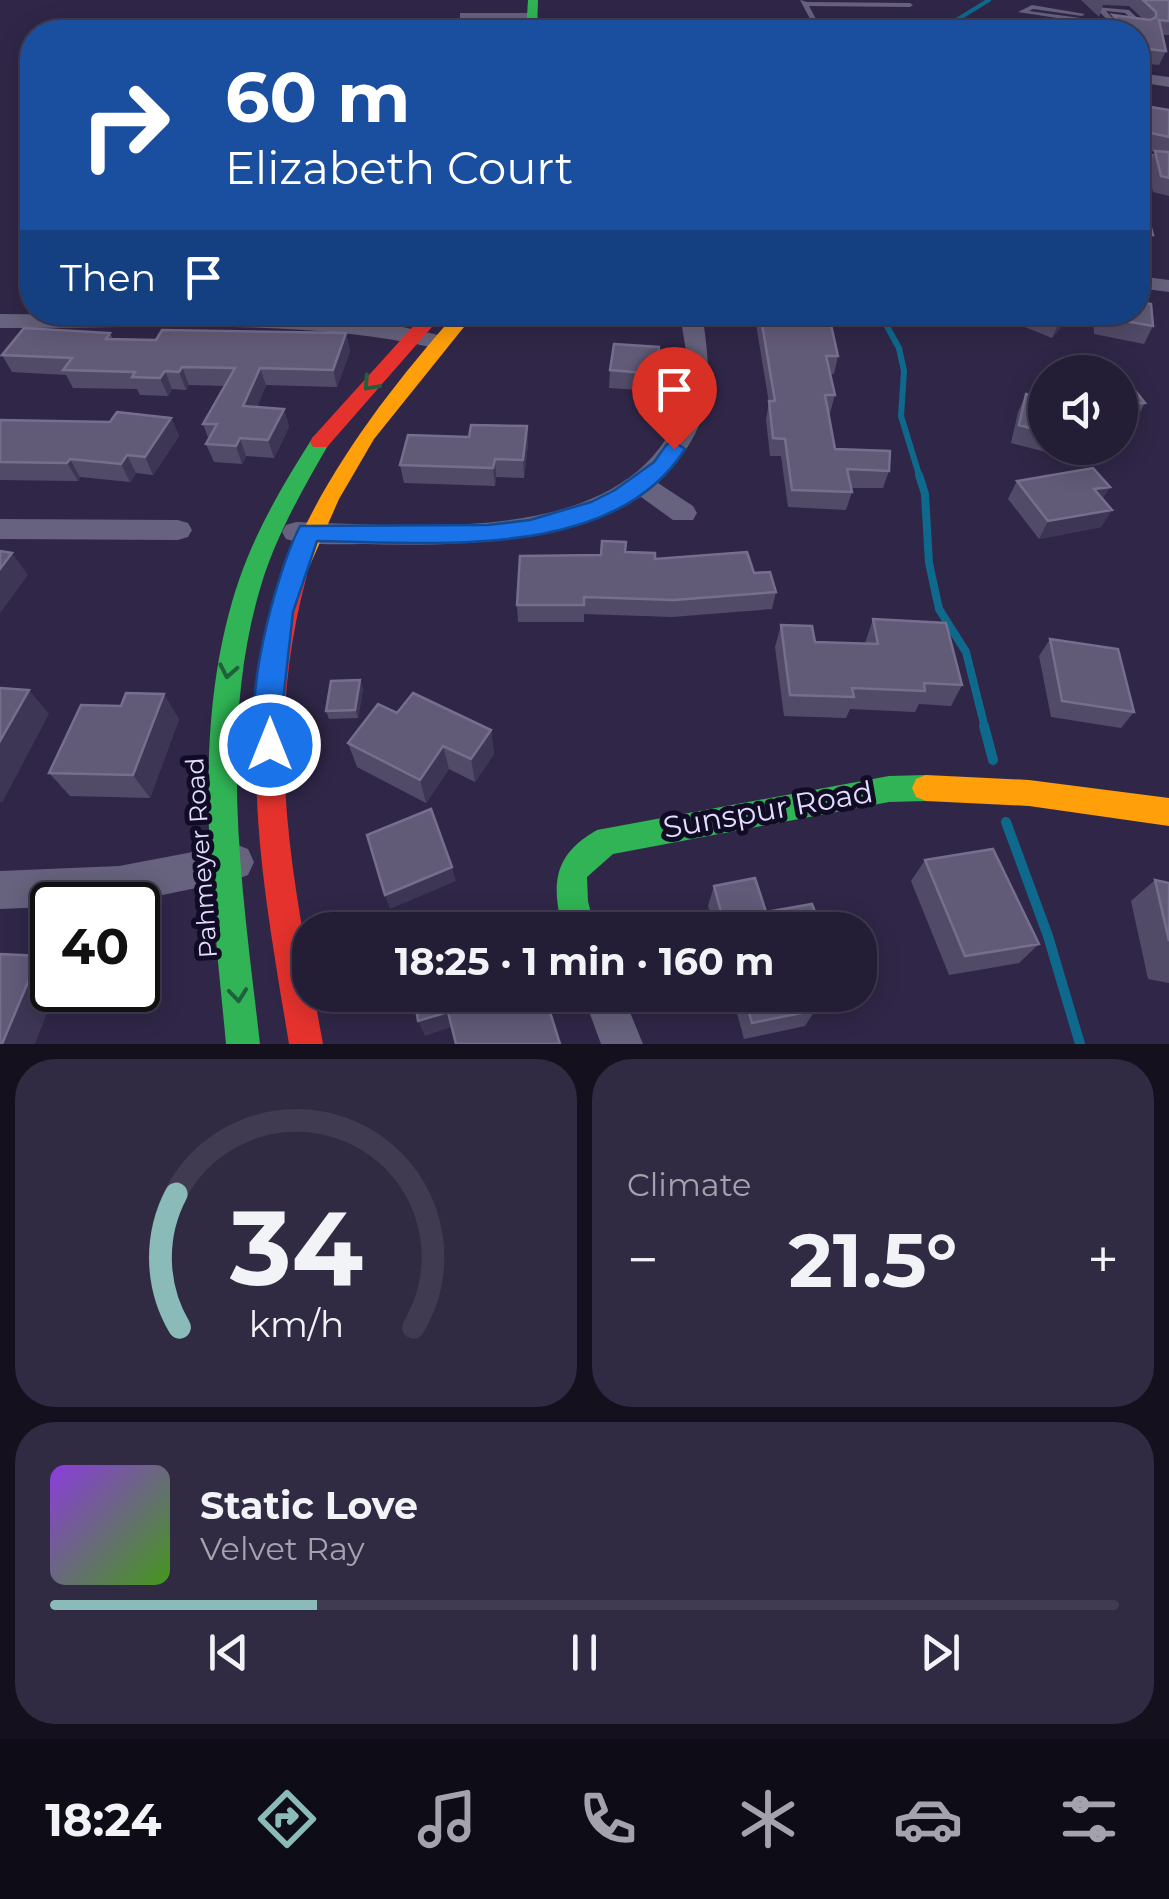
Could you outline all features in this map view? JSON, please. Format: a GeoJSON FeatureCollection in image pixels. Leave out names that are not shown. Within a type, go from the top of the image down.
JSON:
{"type":"FeatureCollection","features":[{"type":"Feature","properties":{"kind":"street"},"geometry":{"type":"LineString","coordinates":[[466,16],[532,17]]}},
{"type":"Feature","properties":{"kind":"street"},"geometry":{"type":"LineString","coordinates":[[329,325],[371,328],[441,342]]}},
{"type":"Feature","properties":{"kind":"street","name":"Pahmeyer Road"},"geometry":{"type":"LineString","coordinates":[[242,1044],[224,865],[224,693],[241,612],[282,502],[316,448],[425,325]]}},
{"type":"Feature","properties":{"kind":"street"},"geometry":{"type":"LineString","coordinates":[[306,1044],[275,850],[268,710],[280,612],[308,532],[356,444],[456,325]]}},
{"type":"Feature","properties":{"kind":"street"},"geometry":{"type":"LineString","coordinates":[[270,532],[488,534],[530,528],[599,508],[661,468],[692,413],[699,380],[693,325]]}},
{"type":"Feature","properties":{"kind":"street"},"geometry":{"type":"LineString","coordinates":[[640,484],[682,513]]}},
{"type":"Feature","properties":{"kind":"street"},"geometry":{"type":"LineString","coordinates":[[0,529],[178,530]]}},
{"type":"Feature","properties":{"kind":"street","name":"Sunspur Road"},"geometry":{"type":"LineString","coordinates":[[575,912],[569,880],[575,861],[607,839],[889,789],[974,788],[1169,812]]}},
{"type":"Feature","properties":{"kind":"street"},"geometry":{"type":"LineString","coordinates":[[0,890],[79,891],[183,878],[275,850]]}},
{"type":"Feature","properties":{"kind":"street"},"geometry":{"type":"LineString","coordinates":[[610,1012],[622,1044]]}},
{"type":"Feature","properties":{"kind":"lane"},"geometry":{"type":"LineString","coordinates":[[1069,0],[1088,20]]}},
{"type":"Feature","properties":{"kind":"lane"},"geometry":{"type":"LineString","coordinates":[[804,2],[910,5]]}},
{"type":"Feature","properties":{"kind":"lane"},"geometry":{"type":"LineString","coordinates":[[1081,20],[1021,12],[1032,7],[1080,11],[1102,8],[1128,11],[1137,20]]}},
{"type":"Feature","properties":{"kind":"lane"},"geometry":{"type":"LineString","coordinates":[[1102,8],[1112,20]]}},
{"type":"Feature","properties":{"kind":"building"},"geometry":{"type":"Polygon","coordinates":[[[1143,0],[1169,0],[1169,21],[1159,20],[1166,51],[1150,49],[1150,20],[1156,12],[1143,0]]]}},
{"type":"Feature","properties":{"kind":"building"},"geometry":{"type":"Polygon","coordinates":[[[1113,15],[1150,20],[1118,20],[1113,15]]]}},
{"type":"Feature","properties":{"kind":"building"},"geometry":{"type":"Polygon","coordinates":[[[1150,107],[1169,110],[1169,137],[1151,133],[1150,107]]]}},
{"type":"Feature","properties":{"kind":"building"},"geometry":{"type":"Polygon","coordinates":[[[1155,151],[1169,152],[1169,178],[1161,176],[1155,151]]]}},
{"type":"Feature","properties":{"kind":"building"},"geometry":{"type":"Polygon","coordinates":[[[762,325],[831,325],[838,356],[826,356],[835,395],[825,395],[835,449],[890,451],[889,471],[847,469],[852,492],[792,490],[785,439],[773,438],[769,401],[775,401],[762,325]]]}},
{"type":"Feature","properties":{"kind":"building"},"geometry":{"type":"Polygon","coordinates":[[[24,328],[110,333],[106,339],[156,340],[162,330],[346,333],[333,370],[260,368],[243,406],[284,409],[268,440],[240,438],[236,446],[206,444],[217,424],[203,424],[235,368],[182,367],[179,372],[165,371],[160,378],[132,377],[135,372],[63,370],[72,358],[2,355],[24,328]]]}},
{"type":"Feature","properties":{"kind":"building"},"geometry":{"type":"Polygon","coordinates":[[[614,344],[659,347],[656,374],[610,370],[614,344]]]}},
{"type":"Feature","properties":{"kind":"building"},"geometry":{"type":"Polygon","coordinates":[[[1026,394],[1028,427],[1019,425],[1026,394]]]}},
{"type":"Feature","properties":{"kind":"building"},"geometry":{"type":"Polygon","coordinates":[[[117,412],[171,418],[145,457],[127,455],[121,464],[70,459],[67,463],[0,462],[0,420],[110,422],[117,412]]]}},
{"type":"Feature","properties":{"kind":"building"},"geometry":{"type":"Polygon","coordinates":[[[471,425],[527,426],[523,460],[495,459],[493,468],[400,465],[408,435],[469,437],[471,425]]]}},
{"type":"Feature","properties":{"kind":"building"},"geometry":{"type":"Polygon","coordinates":[[[1093,468],[1110,487],[1094,489],[1112,510],[1048,521],[1017,481],[1093,468]]]}},
{"type":"Feature","properties":{"kind":"building"},"geometry":{"type":"Polygon","coordinates":[[[602,541],[626,542],[625,552],[655,553],[655,559],[747,552],[754,573],[770,572],[776,592],[674,600],[584,597],[584,605],[517,605],[520,556],[601,555],[602,541]]]}},
{"type":"Feature","properties":{"kind":"building"},"geometry":{"type":"Polygon","coordinates":[[[0,551],[12,553],[0,569],[0,551]]]}},
{"type":"Feature","properties":{"kind":"building"},"geometry":{"type":"Polygon","coordinates":[[[873,619],[946,623],[962,685],[924,683],[925,691],[852,688],[854,697],[790,695],[781,625],[812,626],[815,642],[878,644],[873,619]]]}},
{"type":"Feature","properties":{"kind":"building"},"geometry":{"type":"Polygon","coordinates":[[[1050,639],[1118,649],[1134,712],[1062,701],[1050,639]]]}},
{"type":"Feature","properties":{"kind":"building"},"geometry":{"type":"Polygon","coordinates":[[[360,680],[355,710],[326,711],[331,681],[360,680]]]}},
{"type":"Feature","properties":{"kind":"building"},"geometry":{"type":"Polygon","coordinates":[[[0,688],[29,690],[0,741],[0,688]]]}},
{"type":"Feature","properties":{"kind":"building"},"geometry":{"type":"Polygon","coordinates":[[[126,693],[164,694],[133,775],[49,773],[81,705],[121,706],[126,693]]]}},
{"type":"Feature","properties":{"kind":"building"},"geometry":{"type":"Polygon","coordinates":[[[413,693],[491,730],[471,759],[443,746],[420,780],[348,743],[378,704],[397,713],[413,693]]]}},
{"type":"Feature","properties":{"kind":"building"},"geometry":{"type":"Polygon","coordinates":[[[431,809],[452,867],[385,895],[367,835],[431,809]]]}},
{"type":"Feature","properties":{"kind":"building"},"geometry":{"type":"Polygon","coordinates":[[[993,849],[1039,944],[965,956],[925,860],[993,849]]]}},
{"type":"Feature","properties":{"kind":"building"},"geometry":{"type":"Polygon","coordinates":[[[755,878],[766,912],[721,912],[714,886],[755,878]]]}},
{"type":"Feature","properties":{"kind":"building"},"geometry":{"type":"Polygon","coordinates":[[[1155,880],[1169,883],[1169,941],[1155,880]]]}},
{"type":"Feature","properties":{"kind":"building"},"geometry":{"type":"Polygon","coordinates":[[[812,904],[815,912],[766,912],[812,904]]]}},
{"type":"Feature","properties":{"kind":"building"},"geometry":{"type":"Polygon","coordinates":[[[0,954],[30,956],[30,977],[0,1044],[0,954]]]}},
{"type":"Feature","properties":{"kind":"building"},"geometry":{"type":"Polygon","coordinates":[[[417,1012],[448,1012],[418,1021],[417,1012]]]}},
{"type":"Feature","properties":{"kind":"building"},"geometry":{"type":"Polygon","coordinates":[[[448,1012],[550,1012],[560,1044],[456,1044],[448,1012]]]}},
{"type":"Feature","properties":{"kind":"building"},"geometry":{"type":"Polygon","coordinates":[[[749,1012],[806,1012],[752,1023],[749,1012]]]}},
{"type":"Feature","properties":{"kind":"waterway"},"geometry":{"type":"LineString","coordinates":[[956,20],[989,0]]}},
{"type":"Feature","properties":{"kind":"waterway"},"geometry":{"type":"LineString","coordinates":[[886,325],[899,348],[904,371],[901,416],[920,478]]}},
{"type":"Feature","properties":{"kind":"waterway"},"geometry":{"type":"LineString","coordinates":[[919,475],[925,494],[929,563],[939,609],[966,652],[985,728]]}},
{"type":"Feature","properties":{"kind":"waterway"},"geometry":{"type":"LineString","coordinates":[[984,726],[993,760]]}},
{"type":"Feature","properties":{"kind":"waterway"},"geometry":{"type":"LineString","coordinates":[[1006,822],[1048,936],[1080,1044]]}},
{"type":"Feature","properties":{"kind":"traffic: fast"},"geometry":{"type":"LineString","coordinates":[[532,20],[533,0]]}},
{"type":"Feature","properties":{"kind":"traffic: fast"},"geometry":{"type":"LineString","coordinates":[[243,1044],[224,811],[225,733],[233,656],[251,581],[279,510],[320,442]]}},
{"type":"Feature","properties":{"kind":"traffic: fast"},"geometry":{"type":"LineString","coordinates":[[575,912],[571,888],[576,867],[593,848],[608,840],[889,789],[926,788]]}},
{"type":"Feature","properties":{"kind":"traffic: slow"},"geometry":{"type":"LineString","coordinates":[[295,575],[328,499],[367,434],[456,325]]}},
{"type":"Feature","properties":{"kind":"traffic: slow"},"geometry":{"type":"LineString","coordinates":[[926,788],[1029,793],[1169,812]]}},
{"type":"Feature","properties":{"kind":"traffic: jam"},"geometry":{"type":"LineString","coordinates":[[320,442],[424,325]]}},
{"type":"Feature","properties":{"kind":"traffic: jam"},"geometry":{"type":"LineString","coordinates":[[295,575],[279,631],[270,690],[268,749],[277,869],[306,1044]]}},
{"type":"Feature","properties":{"kind":"route"},"geometry":{"type":"LineString","coordinates":[[270,745],[268,710],[280,612],[308,532],[488,534],[530,528],[572,518],[623,496],[661,468],[674,449]]}}]}
